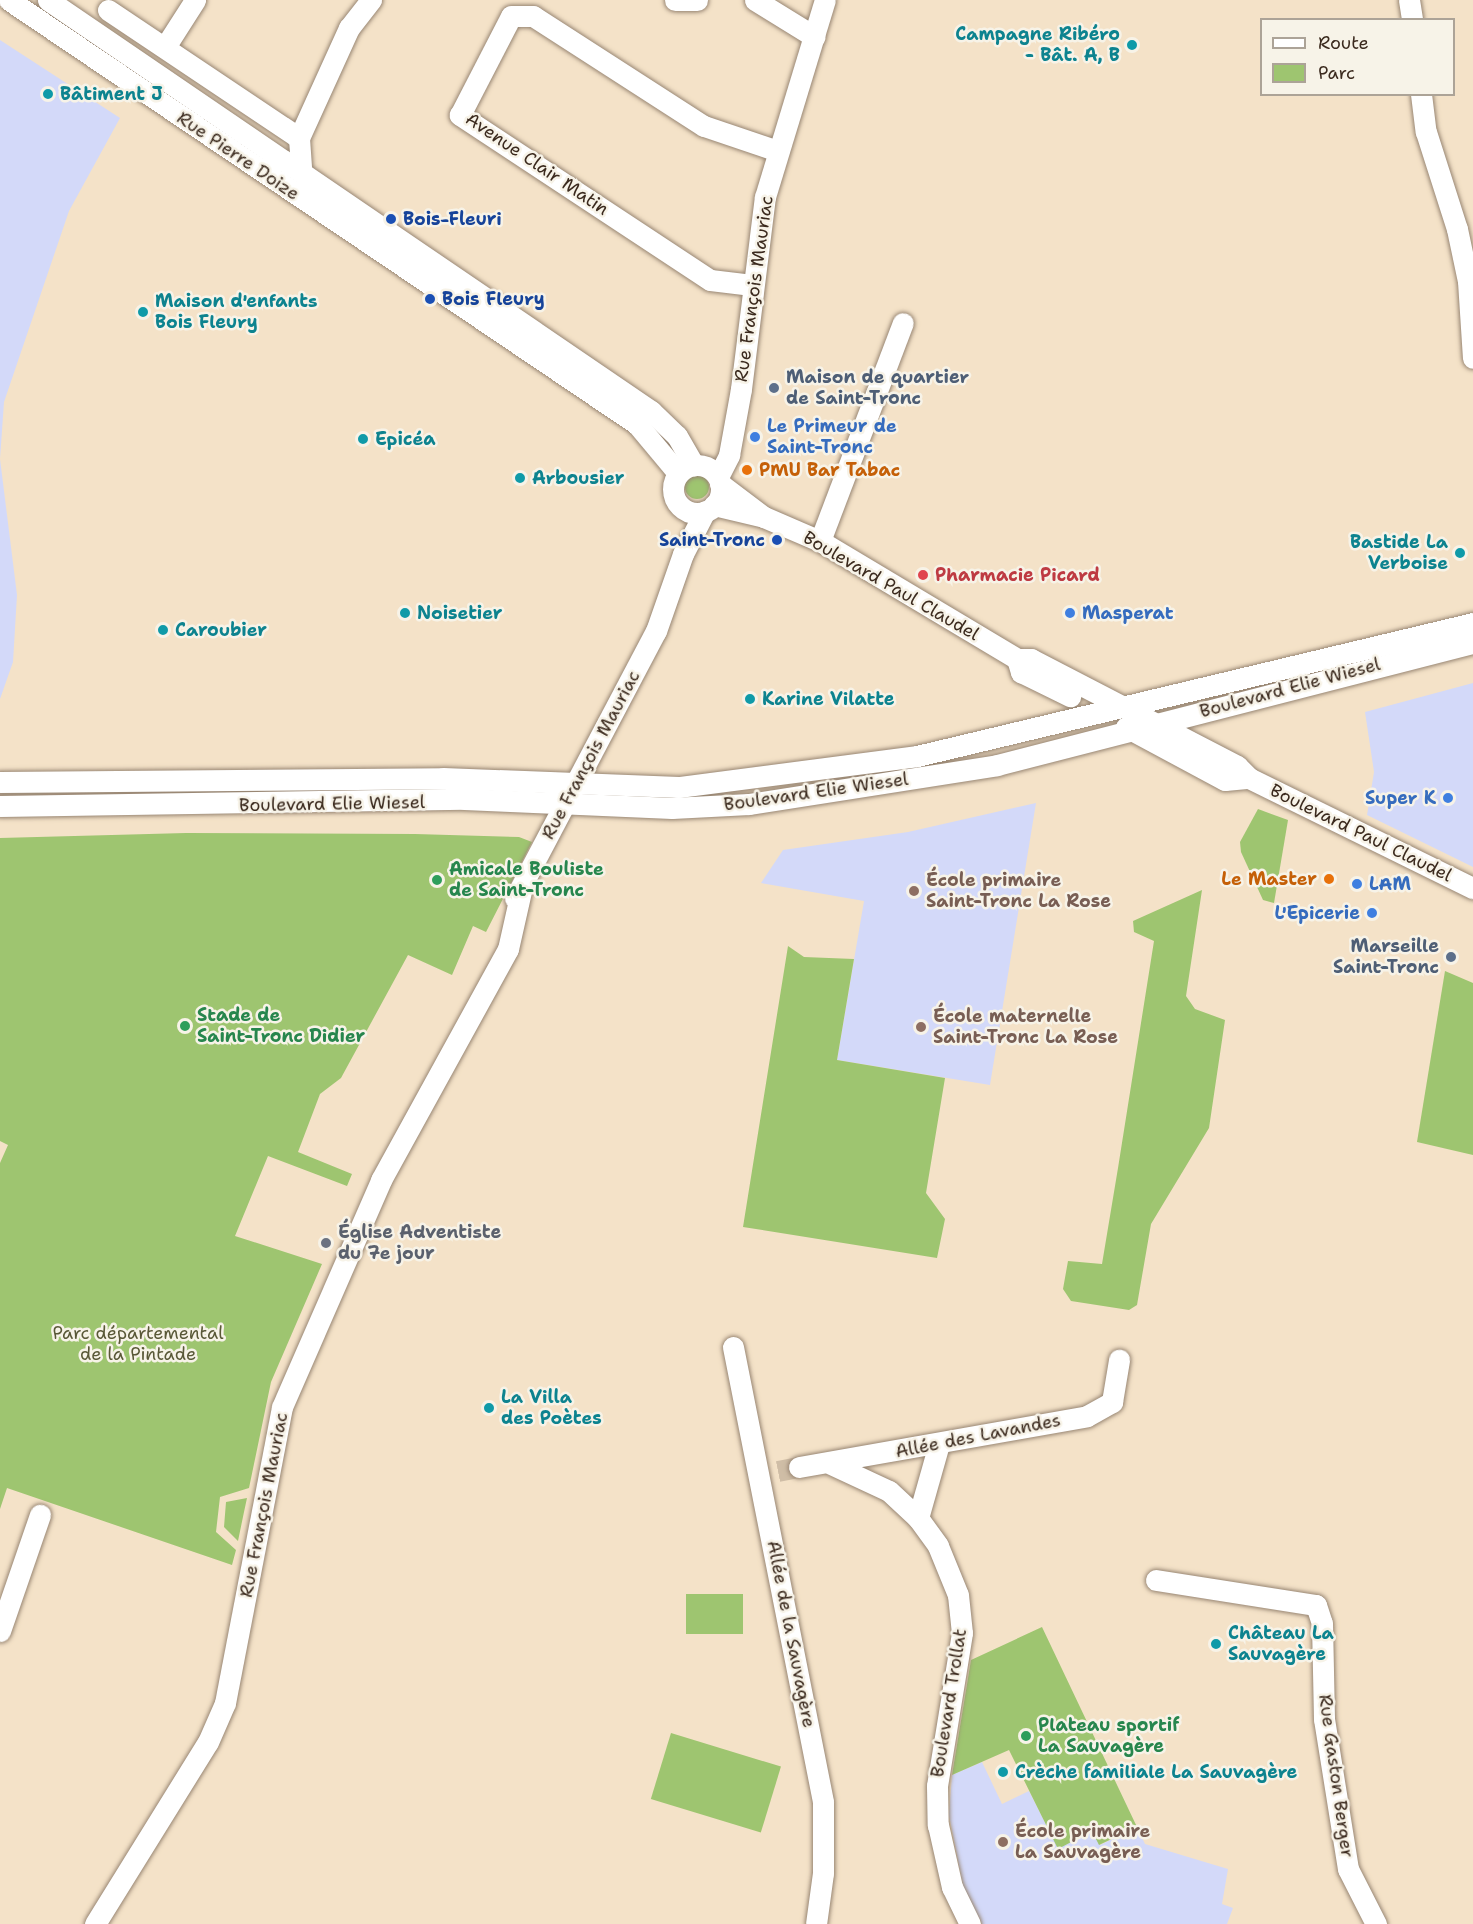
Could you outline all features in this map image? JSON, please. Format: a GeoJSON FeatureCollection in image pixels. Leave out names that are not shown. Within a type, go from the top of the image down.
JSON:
{"type":"FeatureCollection","features":[{"type":"Feature","properties":{"kind":"street","name":"Rue Pierre Doize"},"geometry":{"type":"LineString","coordinates":[[9,0],[408,272],[637,424],[690,467]]}},
{"type":"Feature","properties":{"kind":"street"},"geometry":{"type":"LineString","coordinates":[[165,47],[195,0]]}},
{"type":"Feature","properties":{"kind":"street"},"geometry":{"type":"LineString","coordinates":[[301,170],[299,138],[349,28],[371,0]]}},
{"type":"Feature","properties":{"kind":"street"},"geometry":{"type":"LineString","coordinates":[[675,0],[697,0]]}},
{"type":"Feature","properties":{"kind":"street"},"geometry":{"type":"LineString","coordinates":[[755,0],[815,37]]}},
{"type":"Feature","properties":{"kind":"street","name":"Rue François Mauriac"},"geometry":{"type":"LineString","coordinates":[[95,1924],[208,1742],[225,1702],[282,1407],[342,1263],[432,1080],[445,1040],[660,623],[683,554],[710,508],[730,441],[765,197],[825,0]]}},
{"type":"Feature","properties":{"kind":"street"},"geometry":{"type":"LineString","coordinates":[[1409,0],[1412,18]]}},
{"type":"Feature","properties":{"kind":"street","name":"Rue Pierre Doize"},"geometry":{"type":"LineString","coordinates":[[58,2],[651,411],[677,436],[690,467]]}},
{"type":"Feature","properties":{"kind":"street"},"geometry":{"type":"LineString","coordinates":[[106,3],[165,47],[299,138]]}},
{"type":"Feature","properties":{"kind":"street","name":"Avenue Clair Matin"},"geometry":{"type":"LineString","coordinates":[[752,285],[710,280],[460,115],[511,16],[533,16],[704,126],[778,151]]}},
{"type":"Feature","properties":{"kind":"street"},"geometry":{"type":"LineString","coordinates":[[1421,96],[1426,132],[1462,250],[1473,358]]}},
{"type":"Feature","properties":{"kind":"street"},"geometry":{"type":"LineString","coordinates":[[408,272],[420,252]]}},
{"type":"Feature","properties":{"kind":"street"},"geometry":{"type":"LineString","coordinates":[[820,541],[903,323]]}},
{"type":"Feature","properties":{"kind":"street"},"geometry":{"type":"LineString","coordinates":[[690,467],[730,441]]}},
{"type":"Feature","properties":{"kind":"street","name":"Rue François Mauriac"},"geometry":{"type":"LineString","coordinates":[[683,554],[682,508],[673,492],[690,467]]}},
{"type":"Feature","properties":{"kind":"street","name":"Boulevard Paul Claudel"},"geometry":{"type":"LineString","coordinates":[[690,467],[719,481],[764,517]]}},
{"type":"Feature","properties":{"kind":"street"},"geometry":{"type":"LineString","coordinates":[[682,508],[710,508]]}},
{"type":"Feature","properties":{"kind":"street","name":"Boulevard Paul Claudel"},"geometry":{"type":"LineString","coordinates":[[710,508],[764,517],[820,541],[1017,659],[1031,659],[1111,710],[1131,730],[1225,780],[1249,778]]}},
{"type":"Feature","properties":{"kind":"street","name":"Boulevard Elie Wiesel"},"geometry":{"type":"LineString","coordinates":[[0,782],[443,778],[680,787],[917,756],[1473,623]]}},
{"type":"Feature","properties":{"kind":"street","name":"Boulevard Elie Wiesel"},"geometry":{"type":"LineString","coordinates":[[0,806],[464,799],[672,808],[802,797],[997,765],[1473,644]]}},
{"type":"Feature","properties":{"kind":"street","name":"Boulevard Paul Claudel"},"geometry":{"type":"LineString","coordinates":[[1111,710],[1156,724],[1237,766],[1249,778],[1473,888]]}},
{"type":"Feature","properties":{"kind":"street","name":"Allée de la Sauvagère"},"geometry":{"type":"LineString","coordinates":[[733,1347],[769,1472],[823,1802],[823,1873],[816,1924]]}},
{"type":"Feature","properties":{"kind":"street","name":"Allée des Lavandes"},"geometry":{"type":"LineString","coordinates":[[799,1467],[831,1464],[1088,1416],[1112,1402],[1119,1360]]}},
{"type":"Feature","properties":{"kind":"street"},"geometry":{"type":"LineString","coordinates":[[918,1518],[939,1444]]}},
{"type":"Feature","properties":{"kind":"street","name":"Boulevard Trollat"},"geometry":{"type":"LineString","coordinates":[[831,1464],[889,1491],[918,1518],[950,1572],[961,1614],[937,1796],[952,1887],[970,1924]]}},
{"type":"Feature","properties":{"kind":"street"},"geometry":{"type":"LineString","coordinates":[[0,1631],[40,1515]]}},
{"type":"Feature","properties":{"kind":"street","name":"Rue Gaston Berger"},"geometry":{"type":"LineString","coordinates":[[1156,1580],[1316,1605],[1322,1623],[1324,1719],[1348,1869],[1376,1924]]}},
{"type":"Feature","properties":{"kind":"shaded area"},"geometry":{"type":"Polygon","coordinates":[[[0,40],[120,118],[69,211],[4,402],[0,459],[0,40]]]}},
{"type":"Feature","properties":{"kind":"shaded area"},"geometry":{"type":"Polygon","coordinates":[[[0,459],[17,595],[13,662],[0,699],[0,459]]]}},
{"type":"Feature","properties":{"kind":"shaded area"},"geometry":{"type":"Polygon","coordinates":[[[1473,683],[1473,867],[1367,815],[1374,772],[1365,712],[1473,683]]]}},
{"type":"Feature","properties":{"kind":"shaded area","name":"École primaire Saint-Tronc La Rose"},"geometry":{"type":"Polygon","coordinates":[[[1036,803],[990,1085],[837,1060],[864,901],[761,883],[783,850],[908,832],[1036,803]]]}},
{"type":"Feature","properties":{"kind":"shaded area","name":"École primaire La Sauvagère"},"geometry":{"type":"Polygon","coordinates":[[[982,1762],[1002,1804],[1029,1791],[1058,1848],[1092,1831],[1100,1845],[1137,1827],[1145,1844],[1228,1869],[1222,1904],[1233,1908],[1227,1924],[982,1924],[963,1886],[949,1815],[952,1775],[982,1762]]]}},
{"type":"Feature","properties":{"kind":"green space"},"geometry":{"type":"Polygon","coordinates":[[[697,475],[702,476],[708,482],[708,492],[702,498],[697,499],[692,498],[686,492],[685,487],[686,482],[692,476],[697,475]]]}},
{"type":"Feature","properties":{"kind":"green space"},"geometry":{"type":"Polygon","coordinates":[[[1258,809],[1288,820],[1274,903],[1263,900],[1241,852],[1240,842],[1258,809]]]}},
{"type":"Feature","properties":{"kind":"green space","name":"Parc départemental de la Pintade"},"geometry":{"type":"Polygon","coordinates":[[[186,833],[415,834],[519,837],[532,842],[486,932],[473,926],[452,975],[408,955],[341,1078],[320,1094],[298,1152],[352,1174],[347,1186],[268,1156],[235,1236],[322,1264],[271,1382],[249,1488],[220,1497],[216,1532],[236,1550],[232,1565],[7,1488],[0,1509],[0,1163],[8,1145],[0,1141],[0,838],[186,833]]]}},
{"type":"Feature","properties":{"kind":"green space"},"geometry":{"type":"Polygon","coordinates":[[[1202,890],[1186,996],[1195,1009],[1225,1020],[1209,1128],[1151,1224],[1137,1305],[1129,1310],[1071,1301],[1063,1289],[1068,1261],[1102,1264],[1118,1168],[1154,941],[1134,932],[1133,921],[1202,890]]]}},
{"type":"Feature","properties":{"kind":"green space"},"geometry":{"type":"Polygon","coordinates":[[[788,946],[804,957],[854,959],[837,1060],[945,1078],[926,1193],[945,1219],[937,1258],[743,1227],[788,946]]]}},
{"type":"Feature","properties":{"kind":"green space"},"geometry":{"type":"Polygon","coordinates":[[[1445,971],[1473,983],[1473,1155],[1417,1142],[1445,971]]]}},
{"type":"Feature","properties":{"kind":"green space"},"geometry":{"type":"Polygon","coordinates":[[[247,1498],[238,1541],[224,1527],[226,1502],[247,1498]]]}},
{"type":"Feature","properties":{"kind":"green space"},"geometry":{"type":"Polygon","coordinates":[[[686,1594],[743,1594],[743,1634],[686,1634],[686,1594]]]}},
{"type":"Feature","properties":{"kind":"green space","name":"Plateau sportif La Sauvagère"},"geometry":{"type":"Polygon","coordinates":[[[1042,1627],[1137,1827],[1099,1845],[1092,1831],[1058,1849],[1009,1750],[952,1775],[971,1660],[1042,1627]]]}},
{"type":"Feature","properties":{"kind":"green space"},"geometry":{"type":"Polygon","coordinates":[[[671,1733],[781,1767],[761,1833],[651,1799],[671,1733]]]}},
{"type":"Feature","properties":{"kind":"tunnel"},"geometry":{"type":"LineString","coordinates":[[778,1471],[799,1467]]}},
{"type":"Feature","properties":{"kind":"place","name":"Campagne Ribéro - Bât. A, B"},"geometry":{"type":"Point","coordinates":[1132,45]}},
{"type":"Feature","properties":{"kind":"place","name":"Bâtiment J"},"geometry":{"type":"Point","coordinates":[48,94]}},
{"type":"Feature","properties":{"kind":"place","name":"Bois-Fleuri"},"geometry":{"type":"Point","coordinates":[391,219]}},
{"type":"Feature","properties":{"kind":"place","name":"Bois Fleury"},"geometry":{"type":"Point","coordinates":[430,299]}},
{"type":"Feature","properties":{"kind":"place","name":"Maison d'enfants Bois Fleury"},"geometry":{"type":"Point","coordinates":[143,312]}},
{"type":"Feature","properties":{"kind":"place","name":"Maison de quartier de Saint-Tronc"},"geometry":{"type":"Point","coordinates":[774,388]}},
{"type":"Feature","properties":{"kind":"place","name":"Le Primeur de Saint-Tronc"},"geometry":{"type":"Point","coordinates":[755,437]}},
{"type":"Feature","properties":{"kind":"place","name":"Epicéa"},"geometry":{"type":"Point","coordinates":[363,439]}},
{"type":"Feature","properties":{"kind":"place","name":"PMU Bar Tabac"},"geometry":{"type":"Point","coordinates":[747,470]}},
{"type":"Feature","properties":{"kind":"place","name":"Arbousier"},"geometry":{"type":"Point","coordinates":[520,478]}},
{"type":"Feature","properties":{"kind":"place","name":"Saint-Tronc"},"geometry":{"type":"Point","coordinates":[777,540]}},
{"type":"Feature","properties":{"kind":"place","name":"Bastide La Verboise"},"geometry":{"type":"Point","coordinates":[1460,553]}},
{"type":"Feature","properties":{"kind":"place","name":"Pharmacie Picard"},"geometry":{"type":"Point","coordinates":[923,575]}},
{"type":"Feature","properties":{"kind":"place","name":"Noisetier"},"geometry":{"type":"Point","coordinates":[405,613]}},
{"type":"Feature","properties":{"kind":"place","name":"Masperat"},"geometry":{"type":"Point","coordinates":[1070,613]}},
{"type":"Feature","properties":{"kind":"place","name":"Caroubier"},"geometry":{"type":"Point","coordinates":[163,630]}},
{"type":"Feature","properties":{"kind":"place","name":"Karine Vilatte"},"geometry":{"type":"Point","coordinates":[750,699]}},
{"type":"Feature","properties":{"kind":"place","name":"Super K"},"geometry":{"type":"Point","coordinates":[1448,798]}},
{"type":"Feature","properties":{"kind":"place","name":"Le Master"},"geometry":{"type":"Point","coordinates":[1329,879]}},
{"type":"Feature","properties":{"kind":"place","name":"Amicale Bouliste de Saint-Tronc"},"geometry":{"type":"Point","coordinates":[437,880]}},
{"type":"Feature","properties":{"kind":"place","name":"LAM"},"geometry":{"type":"Point","coordinates":[1357,884]}},
{"type":"Feature","properties":{"kind":"place","name":"École primaire Saint-Tronc La Rose"},"geometry":{"type":"Point","coordinates":[914,891]}},
{"type":"Feature","properties":{"kind":"place","name":"L'Epicerie"},"geometry":{"type":"Point","coordinates":[1372,913]}},
{"type":"Feature","properties":{"kind":"place","name":"Marseille Saint-Tronc"},"geometry":{"type":"Point","coordinates":[1451,957]}},
{"type":"Feature","properties":{"kind":"place","name":"Stade de Saint-Tronc Didier"},"geometry":{"type":"Point","coordinates":[185,1026]}},
{"type":"Feature","properties":{"kind":"place","name":"École maternelle Saint-Tronc La Rose"},"geometry":{"type":"Point","coordinates":[921,1027]}},
{"type":"Feature","properties":{"kind":"place","name":"Église Adventiste du 7e jour"},"geometry":{"type":"Point","coordinates":[326,1243]}},
{"type":"Feature","properties":{"kind":"place","name":"La Villa des Poètes"},"geometry":{"type":"Point","coordinates":[489,1408]}},
{"type":"Feature","properties":{"kind":"place","name":"Château La Sauvagère"},"geometry":{"type":"Point","coordinates":[1216,1644]}},
{"type":"Feature","properties":{"kind":"place","name":"Plateau sportif La Sauvagère"},"geometry":{"type":"Point","coordinates":[1026,1736]}},
{"type":"Feature","properties":{"kind":"place","name":"Crèche familiale La Sauvagère"},"geometry":{"type":"Point","coordinates":[1003,1772]}},
{"type":"Feature","properties":{"kind":"place","name":"École primaire La Sauvagère"},"geometry":{"type":"Point","coordinates":[1003,1842]}}]}
